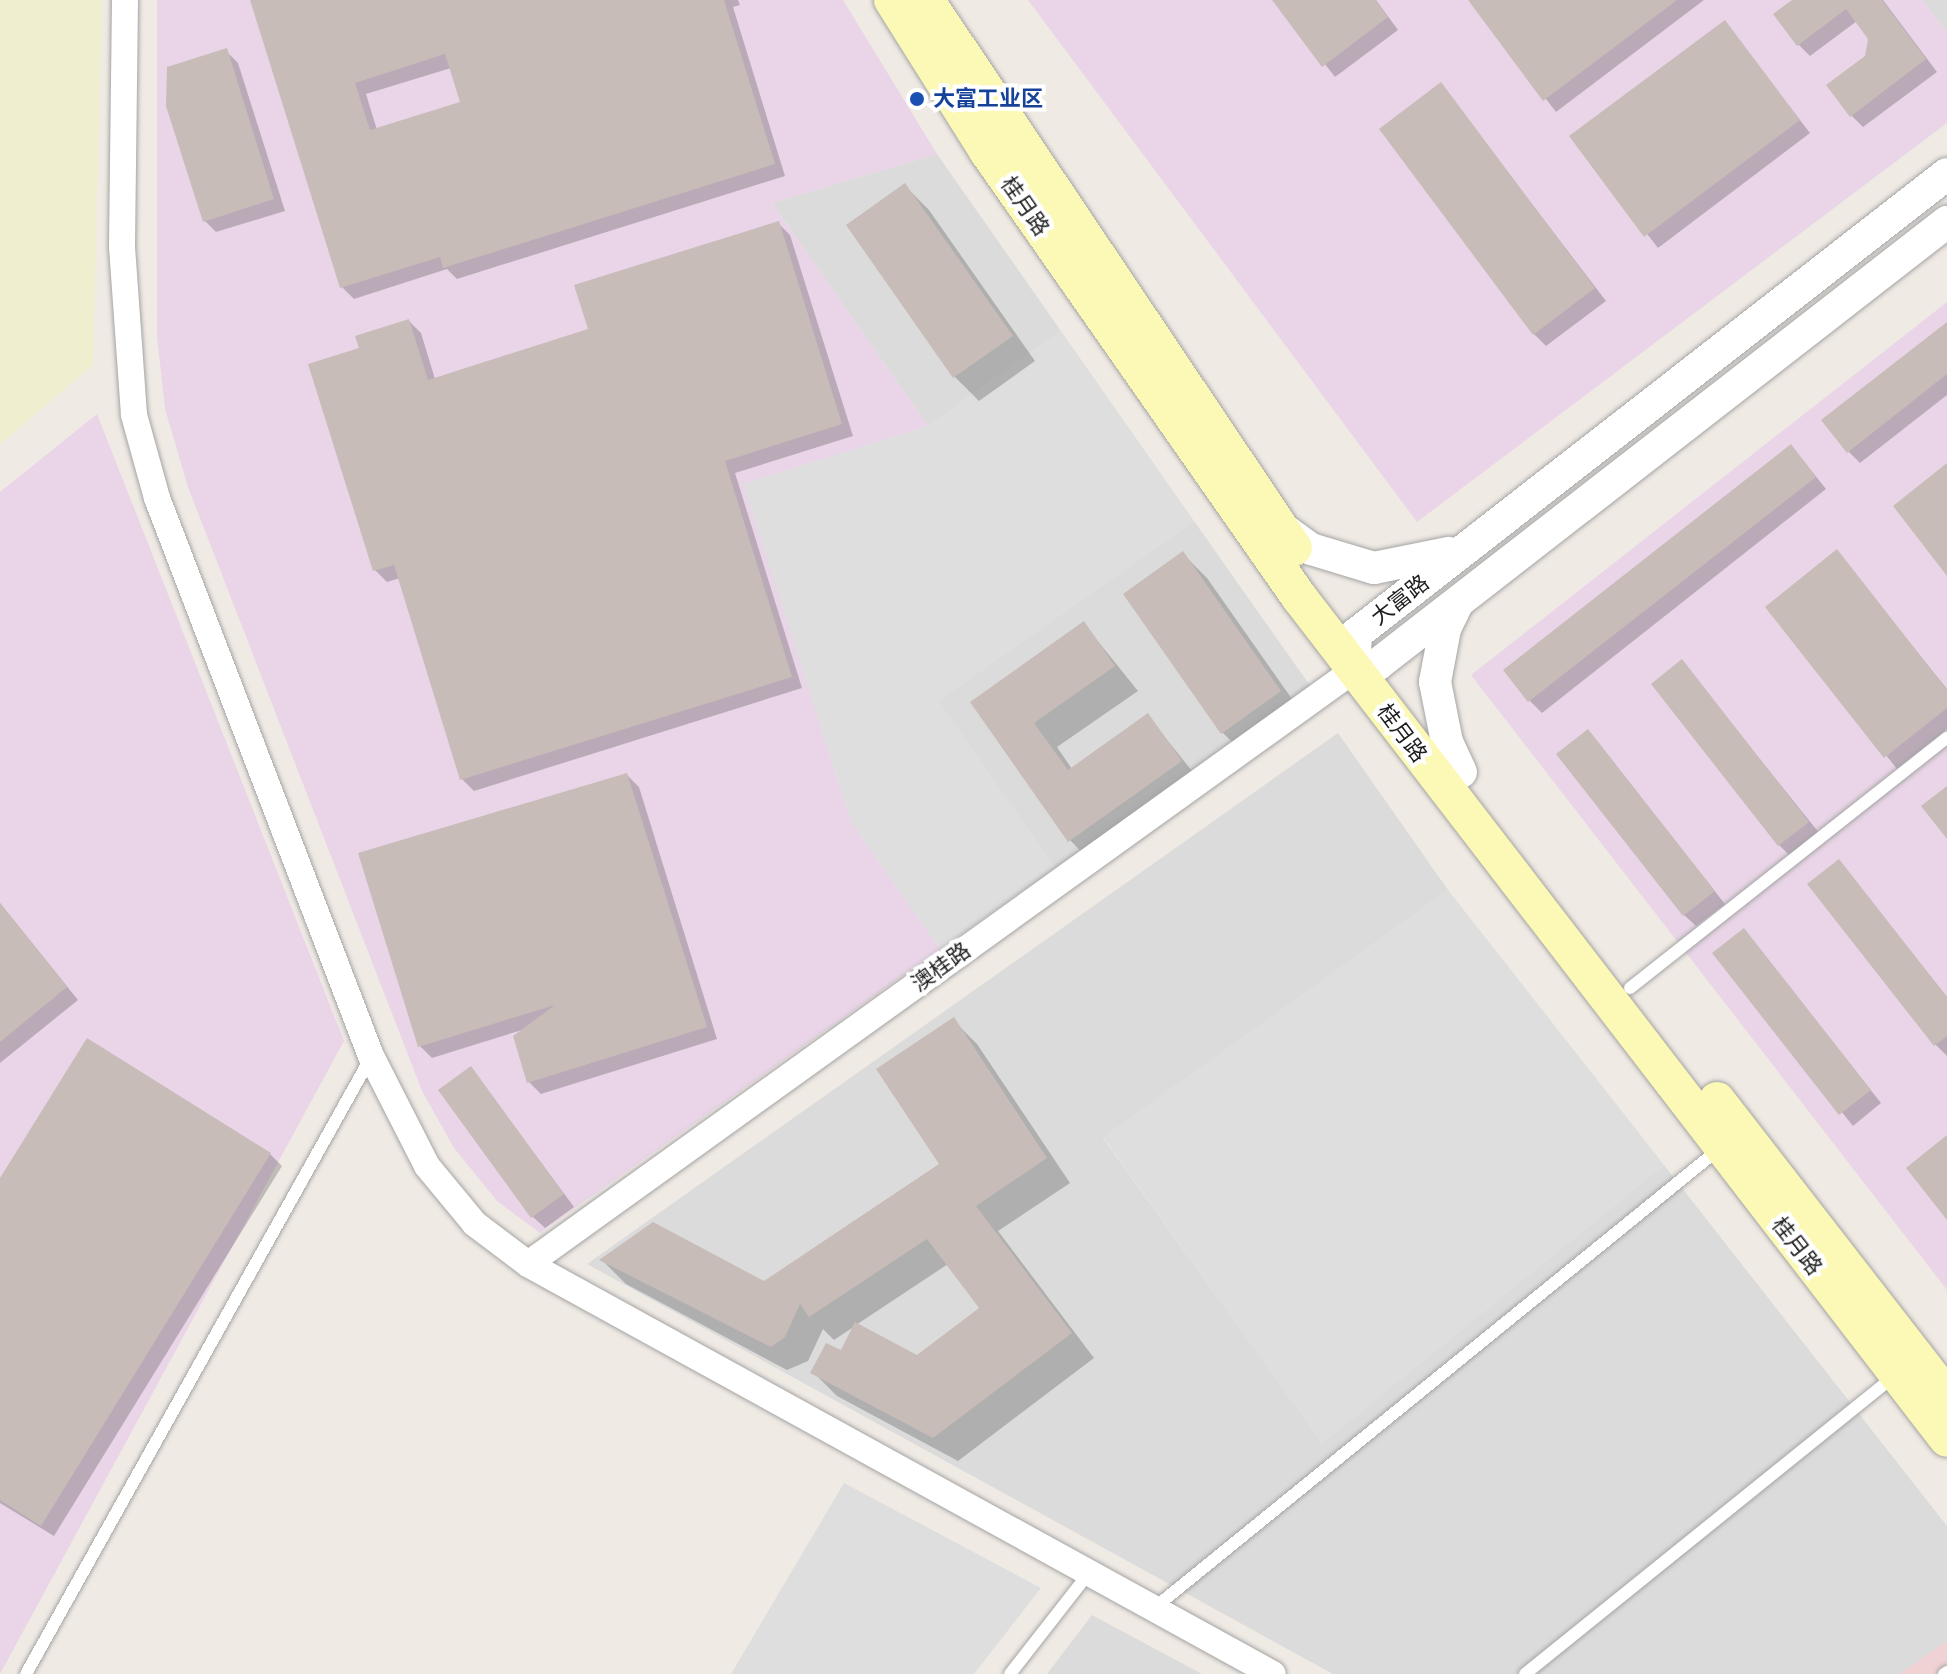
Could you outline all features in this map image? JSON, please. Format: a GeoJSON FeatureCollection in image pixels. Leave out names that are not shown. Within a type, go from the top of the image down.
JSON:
{"type":"FeatureCollection","features":[{"type":"Feature","properties":{"kind":"main road","name":"桂月路"},"geometry":{"type":"LineString","coordinates":[[892,0],[987,151],[1721,1147],[1947,1439]]}},
{"type":"Feature","properties":{"kind":"main road","name":"桂月路"},"geometry":{"type":"LineString","coordinates":[[926,0],[1279,526],[1356,634],[1366,667],[1461,772],[1947,1396]]}},
{"type":"Feature","properties":{"kind":"street"},"geometry":{"type":"LineString","coordinates":[[125,0],[122,247],[134,415],[157,498],[371,1056],[427,1166],[475,1224],[528,1264],[1273,1674]]}},
{"type":"Feature","properties":{"kind":"street","name":"大富路"},"geometry":{"type":"LineString","coordinates":[[1356,634],[1947,174]]}},
{"type":"Feature","properties":{"kind":"street","name":"大富路"},"geometry":{"type":"LineString","coordinates":[[1366,667],[1459,601],[1947,222]]}},
{"type":"Feature","properties":{"kind":"street"},"geometry":{"type":"LineString","coordinates":[[1528,500],[1550,529]]}},
{"type":"Feature","properties":{"kind":"street"},"geometry":{"type":"LineString","coordinates":[[1279,526],[1311,549],[1374,568],[1427,560],[1473,543]]}},
{"type":"Feature","properties":{"kind":"street"},"geometry":{"type":"LineString","coordinates":[[1459,601],[1445,629],[1435,682],[1441,721],[1461,772]]}},
{"type":"Feature","properties":{"kind":"street","name":"澳桂路"},"geometry":{"type":"LineString","coordinates":[[528,1264],[1366,667]]}},
{"type":"Feature","properties":{"kind":"lane"},"geometry":{"type":"LineString","coordinates":[[1630,988],[1947,738]]}},
{"type":"Feature","properties":{"kind":"lane"},"geometry":{"type":"LineString","coordinates":[[26,1674],[371,1056]]}},
{"type":"Feature","properties":{"kind":"lane"},"geometry":{"type":"LineString","coordinates":[[1153,1609],[1721,1147]]}},
{"type":"Feature","properties":{"kind":"lane"},"geometry":{"type":"LineString","coordinates":[[1525,1674],[1897,1374]]}},
{"type":"Feature","properties":{"kind":"lane"},"geometry":{"type":"LineString","coordinates":[[1010,1674],[1089,1573]]}},
{"type":"Feature","properties":{"kind":"shaded area"},"geometry":{"type":"Polygon","coordinates":[[[157,0],[843,0],[937,154],[772,203],[928,426],[744,484],[851,822],[940,949],[540,1233],[497,1201],[454,1148],[422,1091],[188,487],[165,409],[157,336],[157,0]]]}},
{"type":"Feature","properties":{"kind":"shaded area"},"geometry":{"type":"Polygon","coordinates":[[[1028,0],[1922,0],[1947,33],[1947,123],[1417,522],[1028,0]]]}},
{"type":"Feature","properties":{"kind":"shaded area"},"geometry":{"type":"Polygon","coordinates":[[[1922,0],[1947,0],[1947,33],[1922,0]]]}},
{"type":"Feature","properties":{"kind":"shaded area"},"geometry":{"type":"Polygon","coordinates":[[[937,154],[1061,331],[928,426],[772,203],[937,154]]]}},
{"type":"Feature","properties":{"kind":"shaded area"},"geometry":{"type":"Polygon","coordinates":[[[1947,302],[1947,1290],[1471,675],[1947,302]]]}},
{"type":"Feature","properties":{"kind":"shaded area"},"geometry":{"type":"Polygon","coordinates":[[[1061,331],[1194,521],[939,701],[1055,868],[940,949],[851,822],[743,484],[928,426],[1061,331]]]}},
{"type":"Feature","properties":{"kind":"shaded area"},"geometry":{"type":"Polygon","coordinates":[[[97,414],[344,1041],[0,1674],[0,492],[97,414]]]}},
{"type":"Feature","properties":{"kind":"shaded area"},"geometry":{"type":"Polygon","coordinates":[[[1194,521],[1311,687],[1055,868],[938,701],[1194,521]]]}},
{"type":"Feature","properties":{"kind":"shaded area"},"geometry":{"type":"Polygon","coordinates":[[[1338,733],[1448,890],[1103,1138],[1322,1443],[1664,1165],[1947,1526],[1947,1641],[1900,1674],[1333,1674],[587,1264],[1338,733]]]}},
{"type":"Feature","properties":{"kind":"shaded area"},"geometry":{"type":"Polygon","coordinates":[[[1448,890],[1664,1165],[1322,1444],[1103,1137],[1448,890]]]}},
{"type":"Feature","properties":{"kind":"shaded area"},"geometry":{"type":"Polygon","coordinates":[[[844,1483],[1041,1588],[974,1674],[731,1674],[844,1483]]]}},
{"type":"Feature","properties":{"kind":"shaded area"},"geometry":{"type":"Polygon","coordinates":[[[1092,1615],[1202,1674],[1047,1674],[1092,1615]]]}},
{"type":"Feature","properties":{"kind":"shaded area"},"geometry":{"type":"Polygon","coordinates":[[[1947,1641],[1947,1674],[1900,1674],[1947,1641]]]}},
{"type":"Feature","properties":{"kind":"green space"},"geometry":{"type":"Polygon","coordinates":[[[0,0],[102,0],[93,365],[0,444],[0,0]]]}},
{"type":"Feature","properties":{"kind":"building"},"geometry":{"type":"Polygon","coordinates":[[[250,0],[724,0],[775,164],[443,268],[440,257],[340,288],[250,0]],[[445,54],[355,83],[370,130],[460,102],[445,54]]]}},
{"type":"Feature","properties":{"kind":"building"},"geometry":{"type":"Polygon","coordinates":[[[1272,0],[1375,0],[1388,17],[1322,67],[1272,0]]]}},
{"type":"Feature","properties":{"kind":"building"},"geometry":{"type":"Polygon","coordinates":[[[1468,0],[1677,0],[1543,101],[1468,0]]]}},
{"type":"Feature","properties":{"kind":"building"},"geometry":{"type":"Polygon","coordinates":[[[1792,0],[1882,0],[1926,59],[1850,117],[1826,85],[1865,56],[1868,39],[1846,9],[1797,46],[1773,14],[1792,0]]]}},
{"type":"Feature","properties":{"kind":"building"},"geometry":{"type":"Polygon","coordinates":[[[1725,20],[1800,120],[1644,237],[1569,136],[1725,20]]]}},
{"type":"Feature","properties":{"kind":"building"},"geometry":{"type":"Polygon","coordinates":[[[227,48],[274,199],[203,222],[166,106],[167,67],[227,48]]]}},
{"type":"Feature","properties":{"kind":"building"},"geometry":{"type":"Polygon","coordinates":[[[1441,82],[1595,288],[1533,335],[1379,129],[1441,82]]]}},
{"type":"Feature","properties":{"kind":"building"},"geometry":{"type":"Polygon","coordinates":[[[905,183],[1013,336],[953,378],[846,225],[905,183]]]}},
{"type":"Feature","properties":{"kind":"building"},"geometry":{"type":"Polygon","coordinates":[[[779,221],[842,424],[725,461],[792,677],[460,780],[394,565],[373,571],[308,364],[359,348],[355,336],[409,319],[428,380],[588,329],[574,285],[779,221]]]}},
{"type":"Feature","properties":{"kind":"building"},"geometry":{"type":"Polygon","coordinates":[[[1947,322],[1947,374],[1847,453],[1821,420],[1947,322]]]}},
{"type":"Feature","properties":{"kind":"building"},"geometry":{"type":"Polygon","coordinates":[[[1791,444],[1816,477],[1528,702],[1503,670],[1791,444]]]}},
{"type":"Feature","properties":{"kind":"building"},"geometry":{"type":"Polygon","coordinates":[[[1947,463],[1947,576],[1893,506],[1947,463]]]}},
{"type":"Feature","properties":{"kind":"building"},"geometry":{"type":"Polygon","coordinates":[[[1837,549],[1947,690],[1947,708],[1884,758],[1765,607],[1837,549]]]}},
{"type":"Feature","properties":{"kind":"building"},"geometry":{"type":"Polygon","coordinates":[[[1183,551],[1281,691],[1221,734],[1123,594],[1183,551]]]}},
{"type":"Feature","properties":{"kind":"building"},"geometry":{"type":"Polygon","coordinates":[[[1084,621],[1115,666],[1034,723],[1068,770],[1148,713],[1182,761],[1068,842],[970,702],[1084,621]]]}},
{"type":"Feature","properties":{"kind":"building"},"geometry":{"type":"Polygon","coordinates":[[[1682,659],[1809,822],[1778,846],[1651,684],[1682,659]]]}},
{"type":"Feature","properties":{"kind":"building"},"geometry":{"type":"Polygon","coordinates":[[[1588,729],[1715,891],[1683,916],[1556,754],[1588,729]]]}},
{"type":"Feature","properties":{"kind":"building"},"geometry":{"type":"Polygon","coordinates":[[[627,773],[707,1027],[527,1083],[513,1036],[555,1005],[418,1047],[358,853],[627,773]]]}},
{"type":"Feature","properties":{"kind":"building"},"geometry":{"type":"Polygon","coordinates":[[[1947,786],[1947,839],[1921,806],[1947,786]]]}},
{"type":"Feature","properties":{"kind":"building"},"geometry":{"type":"Polygon","coordinates":[[[1839,859],[1947,997],[1947,1036],[1934,1046],[1807,884],[1839,859]]]}},
{"type":"Feature","properties":{"kind":"building"},"geometry":{"type":"Polygon","coordinates":[[[0,903],[67,987],[0,1042],[0,903]]]}},
{"type":"Feature","properties":{"kind":"building"},"geometry":{"type":"Polygon","coordinates":[[[1744,928],[1871,1090],[1839,1115],[1712,953],[1744,928]]]}},
{"type":"Feature","properties":{"kind":"building"},"geometry":{"type":"Polygon","coordinates":[[[954,1017],[1047,1158],[976,1206],[1072,1333],[933,1438],[810,1373],[826,1343],[841,1350],[855,1322],[917,1355],[979,1308],[927,1239],[809,1317],[800,1304],[785,1337],[771,1347],[599,1260],[653,1222],[764,1281],[939,1164],[876,1069],[954,1017]]]}},
{"type":"Feature","properties":{"kind":"building"},"geometry":{"type":"Polygon","coordinates":[[[87,1038],[271,1153],[41,1526],[0,1500],[0,1178],[87,1038]]]}},
{"type":"Feature","properties":{"kind":"building"},"geometry":{"type":"Polygon","coordinates":[[[471,1066],[564,1194],[531,1218],[438,1090],[471,1066]]]}},
{"type":"Feature","properties":{"kind":"building"},"geometry":{"type":"Polygon","coordinates":[[[1947,1135],[1947,1220],[1906,1168],[1947,1135]]]}},
{"type":"Feature","properties":{"kind":"place","name":"大富工业区"},"geometry":{"type":"Point","coordinates":[917,99]}}]}
